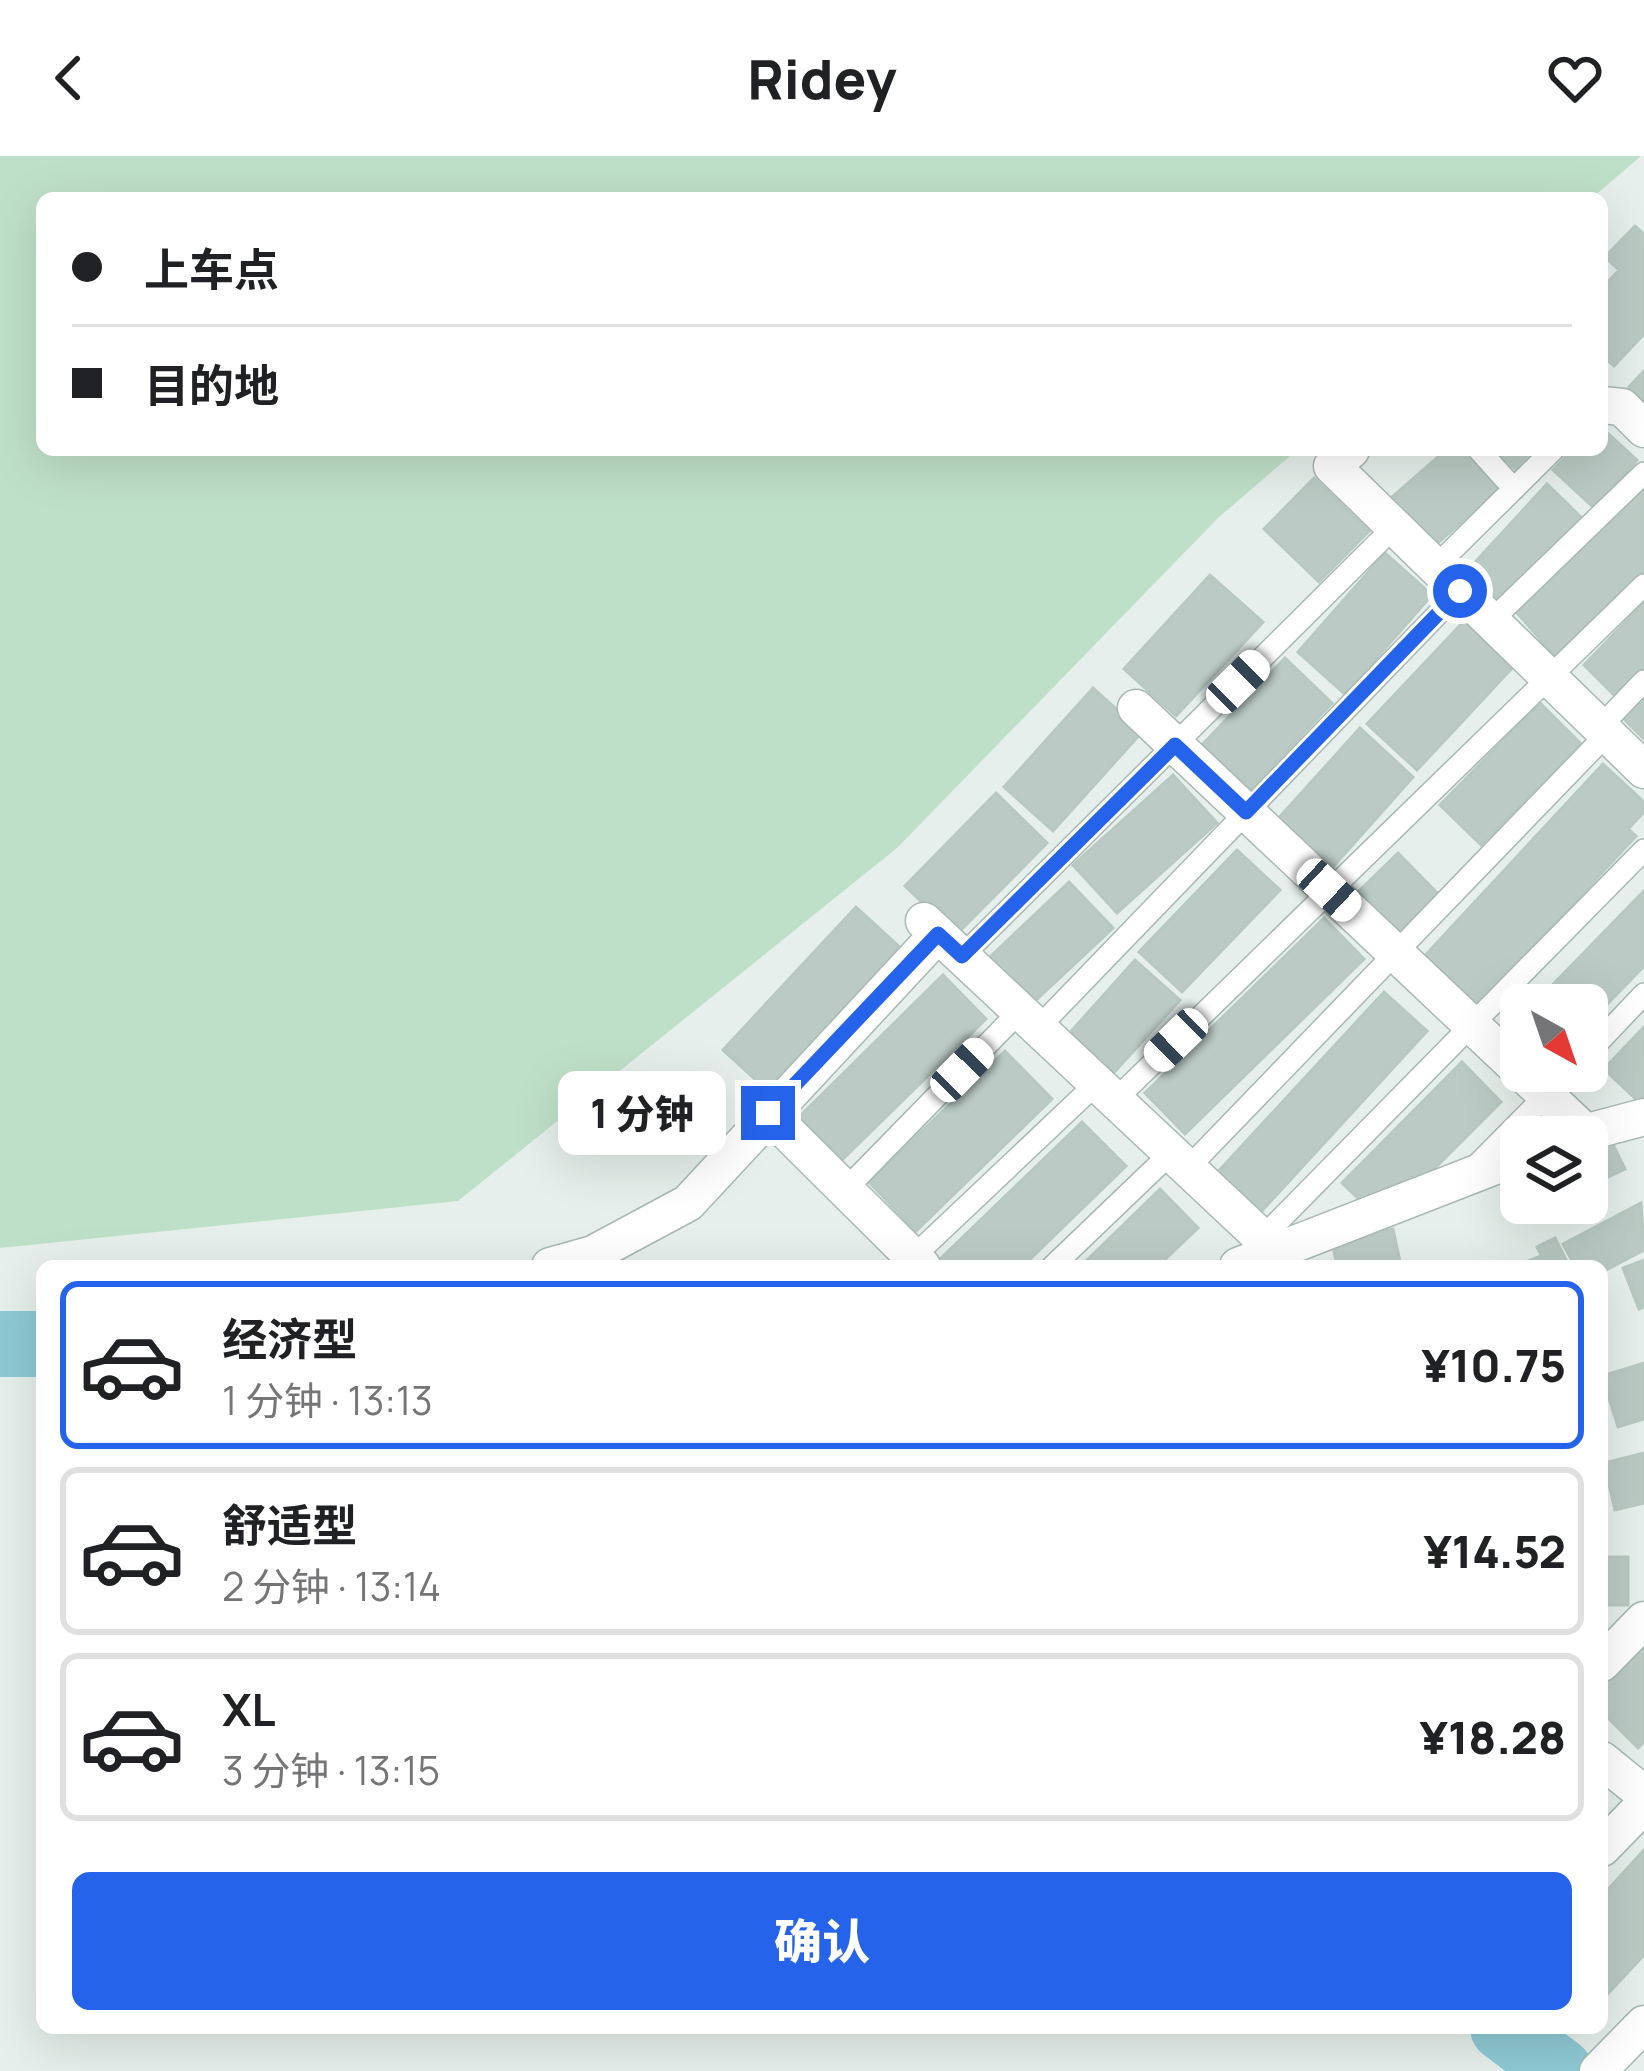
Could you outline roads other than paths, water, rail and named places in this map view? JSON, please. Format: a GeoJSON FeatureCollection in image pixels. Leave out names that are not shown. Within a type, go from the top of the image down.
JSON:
{"type":"FeatureCollection","features":[{"type":"Feature","properties":{"kind":"street"},"geometry":{"type":"LineString","coordinates":[[1344,456],[1332,466],[1644,770]]}},
{"type":"Feature","properties":{"kind":"street"},"geometry":{"type":"LineString","coordinates":[[1136,708],[1472,1025],[1500,1044]]}},
{"type":"Feature","properties":{"kind":"street"},"geometry":{"type":"LineString","coordinates":[[571,1260],[592,1254],[688,1203],[768,1113],[942,937],[1179,1161],[1253,1255],[1500,1164]]}},
{"type":"Feature","properties":{"kind":"street"},"geometry":{"type":"LineString","coordinates":[[768,1113],[915,1260]]}},
{"type":"Feature","properties":{"kind":"street"},"geometry":{"type":"LineString","coordinates":[[1608,1126],[1644,1117]]}},
{"type":"Feature","properties":{"kind":"street"},"geometry":{"type":"LineString","coordinates":[[1608,1657],[1644,1620]]}},
{"type":"Feature","properties":{"kind":"street"},"geometry":{"type":"LineString","coordinates":[[1608,1765],[1644,1794]]}},
{"type":"Feature","properties":{"kind":"street"},"geometry":{"type":"LineString","coordinates":[[1608,1842],[1644,1805]]}},
{"type":"Feature","properties":{"kind":"street"},"geometry":{"type":"LineString","coordinates":[[1598,2071],[1644,2024]]}},
{"type":"Feature","properties":{"kind":"lane"},"geometry":{"type":"LineString","coordinates":[[1485,456],[1514,488]]}},
{"type":"Feature","properties":{"kind":"lane"},"geometry":{"type":"LineString","coordinates":[[845,1190],[1246,812],[1447,579],[1514,488],[1547,456]]}},
{"type":"Feature","properties":{"kind":"lane"},"geometry":{"type":"LineString","coordinates":[[1491,621],[1644,473]]}},
{"type":"Feature","properties":{"kind":"lane"},"geometry":{"type":"LineString","coordinates":[[942,937],[1175,745],[1394,527]]}},
{"type":"Feature","properties":{"kind":"lane"},"geometry":{"type":"LineString","coordinates":[[919,1260],[1329,890],[1644,585]]}},
{"type":"Feature","properties":{"kind":"lane"},"geometry":{"type":"LineString","coordinates":[[1060,1260],[1179,1161],[1396,953],[1604,731],[1644,681]]}},
{"type":"Feature","properties":{"kind":"lane"},"geometry":{"type":"LineString","coordinates":[[1253,1255],[1644,850]]}},
{"type":"Feature","properties":{"kind":"lane"},"geometry":{"type":"LineString","coordinates":[[1608,1032],[1644,994]]}},
{"type":"Feature","properties":{"kind":"lane"},"geometry":{"type":"LineString","coordinates":[[1463,1178],[1549,1092]]}},
{"type":"Feature","properties":{"kind":"waterway"},"geometry":{"type":"LineString","coordinates":[[0,1344],[36,1344]]}},
{"type":"Feature","properties":{"kind":"waterway"},"geometry":{"type":"LineString","coordinates":[[1511,2034],[1560,2071]]}}]}
